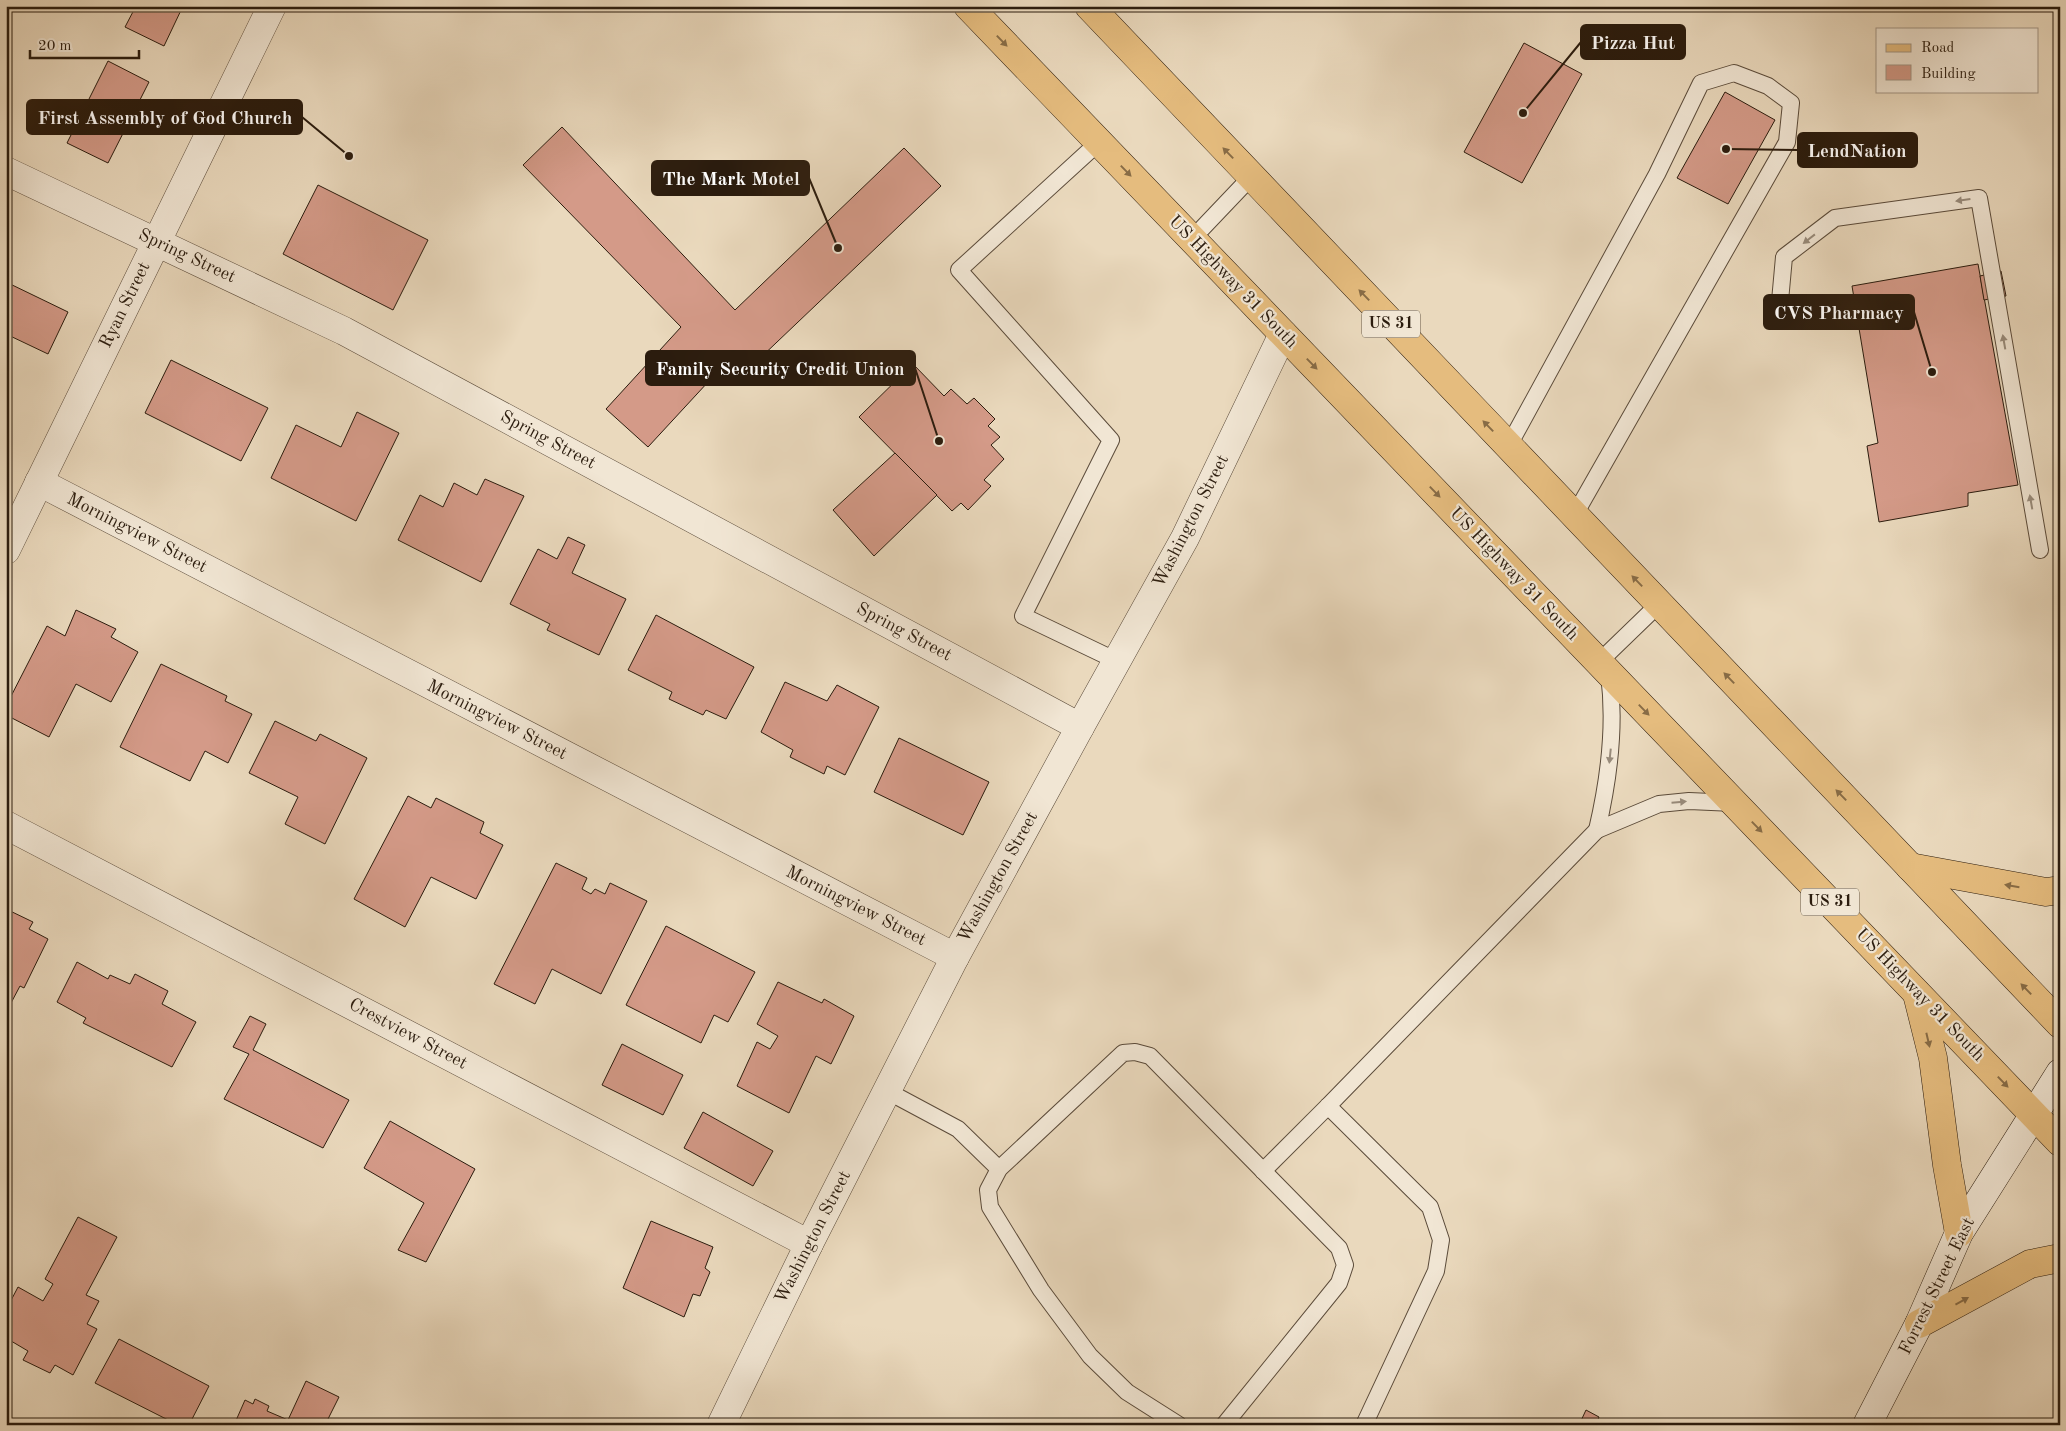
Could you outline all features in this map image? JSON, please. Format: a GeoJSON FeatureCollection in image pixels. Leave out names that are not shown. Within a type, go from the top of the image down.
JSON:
{"type":"FeatureCollection","features":[{"type":"Feature","properties":{"kind":"main road","name":"US Highway 31 South"},"geometry":{"type":"LineString","coordinates":[[968,6],[2060,1142]]}},
{"type":"Feature","properties":{"kind":"main road","name":"US 31"},"geometry":{"type":"LineString","coordinates":[[1088,6],[2060,1024]]}},
{"type":"Feature","properties":{"kind":"main road"},"geometry":{"type":"LineString","coordinates":[[1910,867],[2046,892],[2060,890]]}},
{"type":"Feature","properties":{"kind":"main road"},"geometry":{"type":"LineString","coordinates":[[1917,992],[1933,1058],[1947,1165],[1959,1233]]}},
{"type":"Feature","properties":{"kind":"main road"},"geometry":{"type":"LineString","coordinates":[[1919,1324],[2030,1264],[2060,1258]]}},
{"type":"Feature","properties":{"kind":"street","name":"Ryan Street"},"geometry":{"type":"LineString","coordinates":[[6,550],[272,6]]}},
{"type":"Feature","properties":{"kind":"street","name":"Spring Street"},"geometry":{"type":"LineString","coordinates":[[6,171],[344,331],[1080,727]]}},
{"type":"Feature","properties":{"kind":"street","name":"Washington Street"},"geometry":{"type":"LineString","coordinates":[[721,1425],[809,1244],[954,958],[1185,538],[1283,334]]}},
{"type":"Feature","properties":{"kind":"street","name":"Morningview Street"},"geometry":{"type":"LineString","coordinates":[[39,482],[954,958]]}},
{"type":"Feature","properties":{"kind":"street","name":"Crestview Street"},"geometry":{"type":"LineString","coordinates":[[6,825],[809,1244]]}},
{"type":"Feature","properties":{"kind":"street","name":"Forrest Street East"},"geometry":{"type":"LineString","coordinates":[[1866,1425],[1919,1324],[1959,1233],[2060,1073]]}},
{"type":"Feature","properties":{"kind":"lane"},"geometry":{"type":"LineString","coordinates":[[1508,447],[1657,174],[1701,83],[1734,73],[1768,86],[1791,103],[1787,142],[1574,516]]}},
{"type":"Feature","properties":{"kind":"lane"},"geometry":{"type":"LineString","coordinates":[[1099,142],[958,270],[1111,440],[1023,616],[1116,661]]}},
{"type":"Feature","properties":{"kind":"lane"},"geometry":{"type":"LineString","coordinates":[[1192,239],[1251,177]]}},
{"type":"Feature","properties":{"kind":"lane"},"geometry":{"type":"LineString","coordinates":[[1780,301],[1784,257],[1835,218],[1979,198],[2040,550]]}},
{"type":"Feature","properties":{"kind":"lane"},"geometry":{"type":"LineString","coordinates":[[1597,830],[1606,791],[1613,704],[1604,667],[1659,604]]}},
{"type":"Feature","properties":{"kind":"lane"},"geometry":{"type":"LineString","coordinates":[[1263,1171],[1597,830],[1659,804],[1689,801],[1734,803]]}},
{"type":"Feature","properties":{"kind":"lane"},"geometry":{"type":"LineString","coordinates":[[1179,1425],[1127,1392],[1096,1362],[1041,1290],[990,1206],[988,1190],[999,1169],[1124,1053],[1135,1052],[1150,1056],[1338,1248],[1345,1265],[1339,1283],[1224,1425]]}},
{"type":"Feature","properties":{"kind":"lane"},"geometry":{"type":"LineString","coordinates":[[887,1091],[958,1129],[999,1169]]}},
{"type":"Feature","properties":{"kind":"lane"},"geometry":{"type":"LineString","coordinates":[[1328,1106],[1430,1207],[1441,1240],[1436,1271],[1364,1425]]}},
{"type":"Feature","properties":{"kind":"building"},"geometry":{"type":"Polygon","coordinates":[[[136,6],[183,6],[164,46],[125,27],[136,6]]]}},
{"type":"Feature","properties":{"kind":"building"},"geometry":{"type":"Polygon","coordinates":[[[1524,43],[1582,74],[1522,183],[1464,152],[1524,43]]]}},
{"type":"Feature","properties":{"kind":"building"},"geometry":{"type":"Polygon","coordinates":[[[108,61],[149,82],[108,163],[67,143],[108,61]]]}},
{"type":"Feature","properties":{"kind":"building"},"geometry":{"type":"Polygon","coordinates":[[[1725,92],[1775,120],[1728,204],[1677,178],[1725,92]]]}},
{"type":"Feature","properties":{"kind":"building"},"geometry":{"type":"Polygon","coordinates":[[[562,127],[735,310],[904,148],[941,186],[735,382],[721,368],[648,447],[606,409],[681,327],[523,165],[562,127]]]}},
{"type":"Feature","properties":{"kind":"building"},"geometry":{"type":"Polygon","coordinates":[[[318,185],[428,240],[393,310],[283,254],[318,185]]]}},
{"type":"Feature","properties":{"kind":"building"},"geometry":{"type":"Polygon","coordinates":[[[1978,264],[2018,485],[1968,493],[1968,506],[1879,522],[1867,446],[1878,443],[1852,286],[1978,264]]]}},
{"type":"Feature","properties":{"kind":"building"},"geometry":{"type":"Polygon","coordinates":[[[2001,271],[2006,296],[1984,300],[1980,276],[2001,271]]]}},
{"type":"Feature","properties":{"kind":"building"},"geometry":{"type":"Polygon","coordinates":[[[6,282],[68,312],[48,354],[6,334],[6,282]]]}},
{"type":"Feature","properties":{"kind":"building"},"geometry":{"type":"Polygon","coordinates":[[[171,360],[268,408],[241,461],[145,413],[171,360]]]}},
{"type":"Feature","properties":{"kind":"building"},"geometry":{"type":"Polygon","coordinates":[[[913,364],[944,396],[951,389],[967,404],[974,398],[995,419],[988,426],[1000,437],[991,445],[1004,459],[984,480],[991,486],[968,510],[961,503],[952,511],[859,417],[913,364]]]}},
{"type":"Feature","properties":{"kind":"building"},"geometry":{"type":"Polygon","coordinates":[[[357,412],[399,433],[356,521],[271,478],[296,425],[341,447],[357,412]]]}},
{"type":"Feature","properties":{"kind":"building"},"geometry":{"type":"Polygon","coordinates":[[[895,453],[937,495],[874,556],[833,510],[895,453]]]}},
{"type":"Feature","properties":{"kind":"building"},"geometry":{"type":"Polygon","coordinates":[[[485,479],[524,496],[481,582],[398,540],[420,495],[443,507],[454,483],[477,495],[485,479]]]}},
{"type":"Feature","properties":{"kind":"building"},"geometry":{"type":"Polygon","coordinates":[[[568,537],[585,545],[572,573],[626,599],[599,655],[547,630],[550,624],[510,604],[538,549],[557,559],[568,537]]]}},
{"type":"Feature","properties":{"kind":"building"},"geometry":{"type":"Polygon","coordinates":[[[76,610],[116,629],[111,637],[138,652],[111,702],[76,684],[49,737],[6,715],[6,706],[47,626],[65,636],[76,610]]]}},
{"type":"Feature","properties":{"kind":"building"},"geometry":{"type":"Polygon","coordinates":[[[656,615],[754,667],[726,719],[706,710],[703,715],[669,699],[672,692],[628,670],[656,615]]]}},
{"type":"Feature","properties":{"kind":"building"},"geometry":{"type":"Polygon","coordinates":[[[161,664],[227,696],[225,701],[252,714],[228,763],[205,751],[190,781],[120,747],[161,664]]]}},
{"type":"Feature","properties":{"kind":"building"},"geometry":{"type":"Polygon","coordinates":[[[785,682],[827,701],[837,685],[879,707],[845,775],[827,766],[824,774],[790,757],[793,750],[761,732],[785,682]]]}},
{"type":"Feature","properties":{"kind":"building"},"geometry":{"type":"Polygon","coordinates":[[[275,721],[316,741],[320,734],[367,758],[325,844],[285,824],[298,797],[249,773],[275,721]]]}},
{"type":"Feature","properties":{"kind":"building"},"geometry":{"type":"Polygon","coordinates":[[[899,738],[989,782],[963,835],[874,792],[899,738]]]}},
{"type":"Feature","properties":{"kind":"building"},"geometry":{"type":"Polygon","coordinates":[[[408,796],[431,808],[436,798],[484,822],[480,833],[503,845],[476,899],[431,877],[405,927],[354,899],[408,796]]]}},
{"type":"Feature","properties":{"kind":"building"},"geometry":{"type":"Polygon","coordinates":[[[556,863],[587,878],[582,889],[591,894],[595,889],[605,894],[610,883],[647,901],[601,994],[552,969],[535,1004],[494,984],[556,863]]]}},
{"type":"Feature","properties":{"kind":"building"},"geometry":{"type":"Polygon","coordinates":[[[6,909],[33,922],[29,929],[48,939],[24,988],[20,986],[11,1003],[6,1001],[6,909]]]}},
{"type":"Feature","properties":{"kind":"building"},"geometry":{"type":"Polygon","coordinates":[[[666,926],[755,972],[728,1022],[714,1015],[701,1043],[626,1005],[666,926]]]}},
{"type":"Feature","properties":{"kind":"building"},"geometry":{"type":"Polygon","coordinates":[[[77,962],[108,979],[110,975],[130,984],[135,974],[168,991],[162,1004],[196,1022],[172,1067],[83,1023],[86,1018],[57,1002],[77,962]]]}},
{"type":"Feature","properties":{"kind":"building"},"geometry":{"type":"Polygon","coordinates":[[[778,982],[822,1003],[824,999],[854,1016],[831,1064],[816,1056],[789,1113],[737,1086],[757,1042],[770,1049],[778,1036],[757,1024],[778,982]]]}},
{"type":"Feature","properties":{"kind":"building"},"geometry":{"type":"Polygon","coordinates":[[[250,1016],[266,1024],[253,1050],[349,1100],[323,1148],[224,1099],[249,1054],[233,1047],[250,1016]]]}},
{"type":"Feature","properties":{"kind":"building"},"geometry":{"type":"Polygon","coordinates":[[[622,1044],[683,1075],[663,1115],[602,1085],[622,1044]]]}},
{"type":"Feature","properties":{"kind":"building"},"geometry":{"type":"Polygon","coordinates":[[[703,1112],[773,1151],[753,1186],[684,1148],[703,1112]]]}},
{"type":"Feature","properties":{"kind":"building"},"geometry":{"type":"Polygon","coordinates":[[[390,1121],[475,1169],[426,1262],[398,1250],[424,1203],[364,1168],[390,1121]]]}},
{"type":"Feature","properties":{"kind":"building"},"geometry":{"type":"Polygon","coordinates":[[[78,1217],[117,1237],[86,1295],[99,1301],[87,1324],[97,1329],[73,1375],[55,1365],[50,1373],[23,1360],[28,1351],[6,1338],[6,1310],[18,1287],[43,1301],[53,1284],[45,1279],[78,1217]]]}},
{"type":"Feature","properties":{"kind":"building"},"geometry":{"type":"Polygon","coordinates":[[[651,1221],[713,1247],[705,1268],[710,1272],[700,1296],[693,1294],[684,1317],[623,1288],[651,1221]]]}},
{"type":"Feature","properties":{"kind":"building"},"geometry":{"type":"Polygon","coordinates":[[[119,1339],[209,1386],[189,1425],[178,1425],[95,1383],[119,1339]]]}},
{"type":"Feature","properties":{"kind":"building"},"geometry":{"type":"Polygon","coordinates":[[[306,1381],[339,1397],[325,1425],[234,1425],[245,1400],[253,1404],[255,1399],[269,1406],[267,1411],[288,1420],[306,1381]]]}},
{"type":"Feature","properties":{"kind":"building"},"geometry":{"type":"Polygon","coordinates":[[[1586,1410],[1599,1417],[1596,1425],[1579,1425],[1586,1410]]]}},
{"type":"Feature","properties":{"kind":"place","name":"Pizza Hut"},"geometry":{"type":"Point","coordinates":[1523,113]}},
{"type":"Feature","properties":{"kind":"place","name":"LendNation"},"geometry":{"type":"Point","coordinates":[1726,149]}},
{"type":"Feature","properties":{"kind":"place","name":"First Assembly of God Church"},"geometry":{"type":"Point","coordinates":[349,156]}},
{"type":"Feature","properties":{"kind":"place","name":"The Mark Motel"},"geometry":{"type":"Point","coordinates":[838,248]}},
{"type":"Feature","properties":{"kind":"place","name":"CVS Pharmacy"},"geometry":{"type":"Point","coordinates":[1932,372]}},
{"type":"Feature","properties":{"kind":"place","name":"Family Security Credit Union"},"geometry":{"type":"Point","coordinates":[939,441]}}]}
